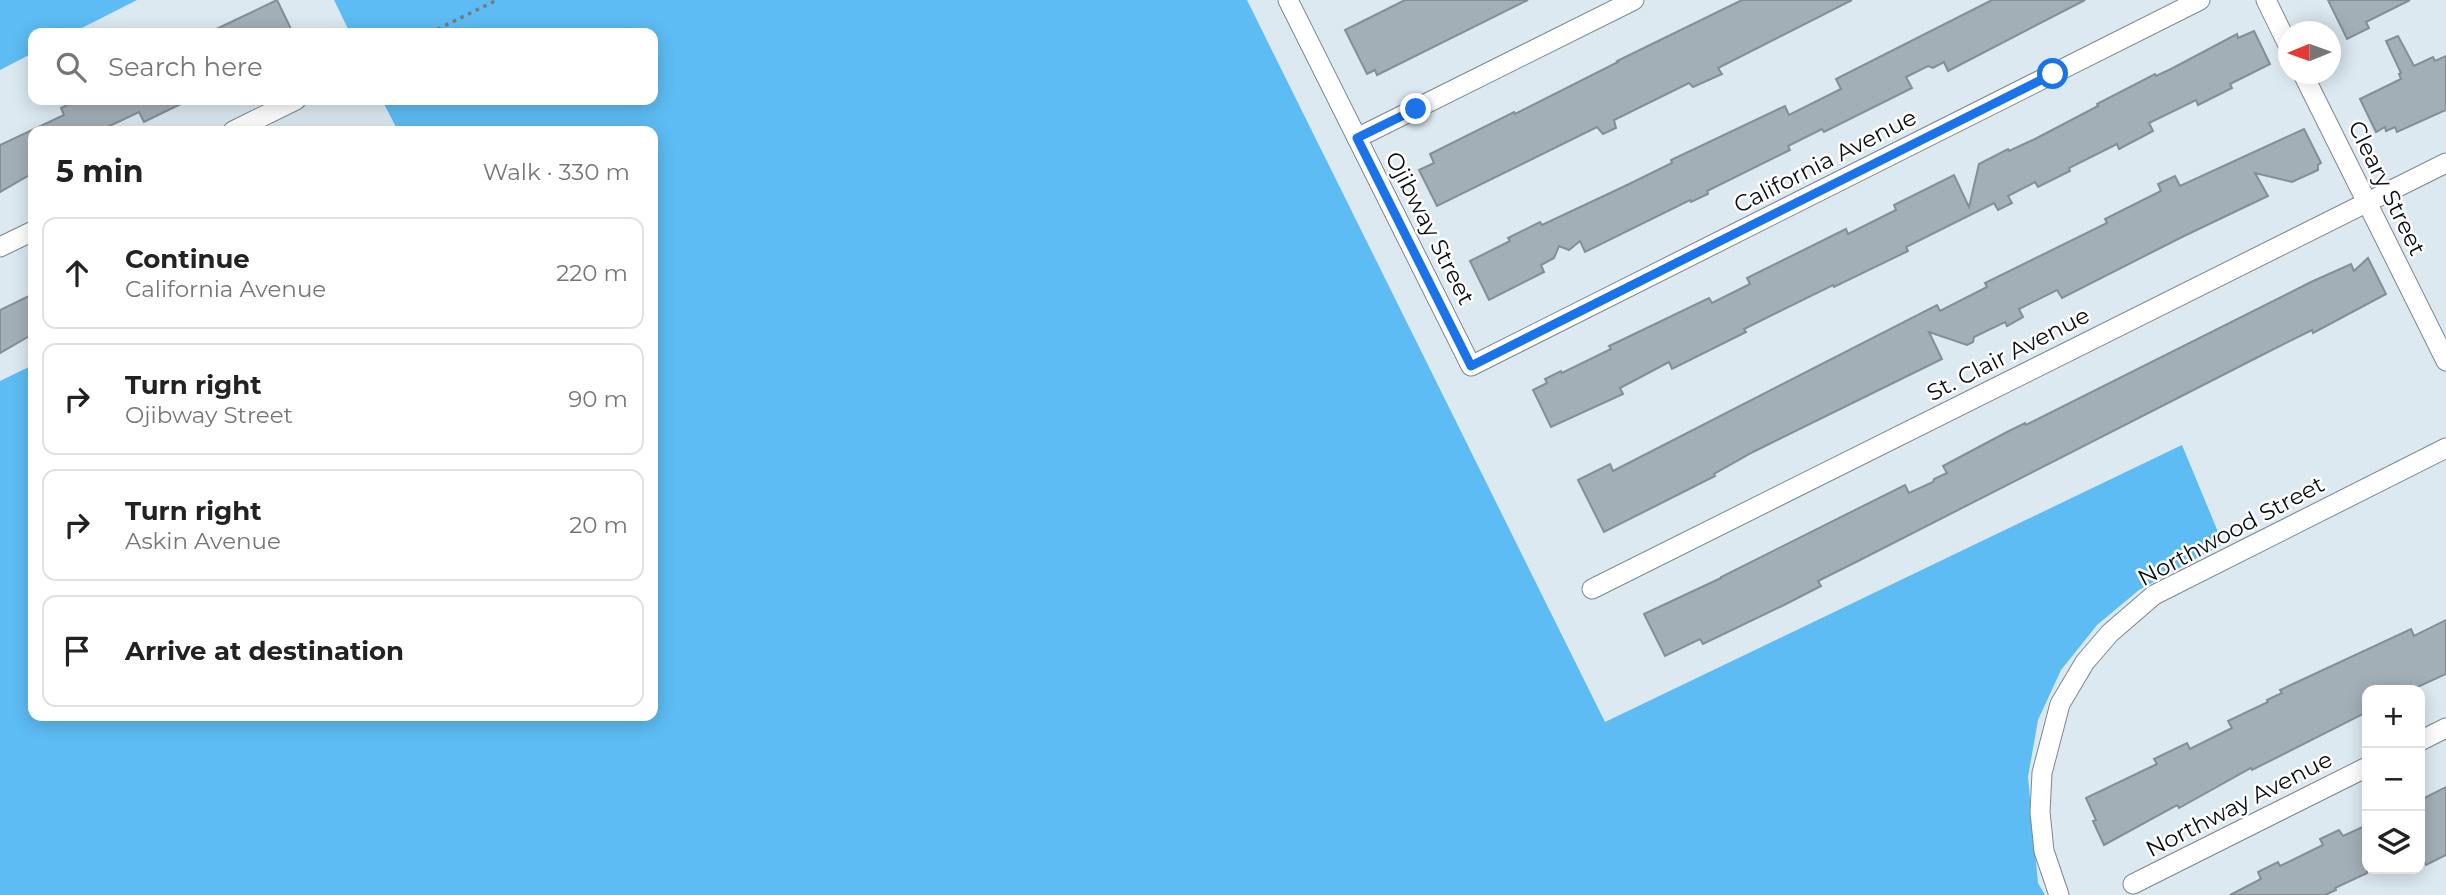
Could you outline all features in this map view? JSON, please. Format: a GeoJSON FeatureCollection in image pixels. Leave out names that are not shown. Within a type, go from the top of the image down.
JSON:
{"type":"FeatureCollection","features":[{"type":"Feature","properties":{"kind":"street","name":"Ojibway Street"},"geometry":{"type":"LineString","coordinates":[[1288,0],[1471,366]]}},
{"type":"Feature","properties":{"kind":"street"},"geometry":{"type":"LineString","coordinates":[[1357,138],[1634,0]]}},
{"type":"Feature","properties":{"kind":"street","name":"California Avenue"},"geometry":{"type":"LineString","coordinates":[[1471,366],[2200,0]]}},
{"type":"Feature","properties":{"kind":"street"},"geometry":{"type":"LineString","coordinates":[[2266,0],[2278,25]]}},
{"type":"Feature","properties":{"kind":"street","name":"Cleary Street"},"geometry":{"type":"LineString","coordinates":[[2308,84],[2446,361]]}},
{"type":"Feature","properties":{"kind":"street"},"geometry":{"type":"LineString","coordinates":[[243,126],[286,105]]}},
{"type":"Feature","properties":{"kind":"street","name":"St. Clair Avenue"},"geometry":{"type":"LineString","coordinates":[[1592,589],[2446,163]]}},
{"type":"Feature","properties":{"kind":"street"},"geometry":{"type":"LineString","coordinates":[[0,247],[28,233]]}},
{"type":"Feature","properties":{"kind":"street","name":"Northwood Street"},"geometry":{"type":"LineString","coordinates":[[2059,895],[2044,851],[2040,812],[2042,773],[2060,704],[2085,662],[2110,633],[2154,595],[2446,449]]}},
{"type":"Feature","properties":{"kind":"street"},"geometry":{"type":"LineString","coordinates":[[2425,738],[2446,728]]}},
{"type":"Feature","properties":{"kind":"street","name":"Northway Avenue"},"geometry":{"type":"LineString","coordinates":[[2133,884],[2362,770]]}},
{"type":"Feature","properties":{"kind":"path"},"geometry":{"type":"LineString","coordinates":[[440,28],[497,0]]}},
{"type":"Feature","properties":{"kind":"shaded area"},"geometry":{"type":"Polygon","coordinates":[[[0,0],[137,0],[82,28],[28,28],[28,56],[0,70],[0,0]]]}},
{"type":"Feature","properties":{"kind":"shaded area"},"geometry":{"type":"Polygon","coordinates":[[[334,0],[1247,0],[1605,722],[2182,445],[2223,544],[2139,590],[2097,625],[2061,670],[2038,720],[2028,777],[2038,883],[2045,895],[0,895],[0,381],[28,367],[28,721],[658,721],[658,126],[395,126],[385,105],[658,105],[658,28],[348,28],[334,0]]]}},
{"type":"Feature","properties":{"kind":"building"},"geometry":{"type":"Polygon","coordinates":[[[277,0],[291,28],[218,28],[277,0]]]}},
{"type":"Feature","properties":{"kind":"building"},"geometry":{"type":"Polygon","coordinates":[[[1405,0],[1528,0],[1377,75],[1375,70],[1367,74],[1345,30],[1405,0]]]}},
{"type":"Feature","properties":{"kind":"building"},"geometry":{"type":"Polygon","coordinates":[[[1742,0],[1852,0],[1718,68],[1722,74],[1693,87],[1689,83],[1614,120],[1616,128],[1603,134],[1597,127],[1437,206],[1419,170],[1434,163],[1430,154],[1742,0]]]}},
{"type":"Feature","properties":{"kind":"building"},"geometry":{"type":"Polygon","coordinates":[[[1992,0],[2085,0],[1948,71],[1944,62],[1933,68],[1928,66],[1906,77],[1912,88],[1824,132],[1822,129],[1788,146],[1790,150],[1707,191],[1708,194],[1691,202],[1690,200],[1585,252],[1580,241],[1569,250],[1559,246],[1554,258],[1541,265],[1544,272],[1489,300],[1470,261],[1510,241],[1508,238],[1625,186],[1672,163],[1671,160],[1785,106],[1789,115],[1841,89],[1836,79],[1992,0]]]}},
{"type":"Feature","properties":{"kind":"building"},"geometry":{"type":"Polygon","coordinates":[[[2328,0],[2410,0],[2366,22],[2369,28],[2347,39],[2341,21],[2338,21],[2328,0]]]}},
{"type":"Feature","properties":{"kind":"building"},"geometry":{"type":"Polygon","coordinates":[[[2254,31],[2270,64],[2230,84],[2232,88],[2198,105],[2196,100],[2149,123],[2153,131],[2119,149],[2117,144],[2038,187],[2035,182],[2008,196],[2012,203],[1998,210],[1994,203],[1906,247],[1908,251],[1744,329],[1746,332],[1672,369],[1669,362],[1620,388],[1623,394],[1551,427],[1533,390],[1547,383],[1545,379],[1611,349],[1609,346],[1709,298],[1712,303],[1750,284],[1747,278],[1846,229],[1848,234],[1896,210],[1894,205],[1954,175],[1969,207],[1979,164],[2035,139],[2098,106],[2097,104],[2237,34],[2238,38],[2254,31]]]}},
{"type":"Feature","properties":{"kind":"building"},"geometry":{"type":"Polygon","coordinates":[[[2398,36],[2414,66],[2433,57],[2435,61],[2446,56],[2446,110],[2397,132],[2395,127],[2386,131],[2385,127],[2376,132],[2360,99],[2401,79],[2401,73],[2386,41],[2398,36]]]}},
{"type":"Feature","properties":{"kind":"building"},"geometry":{"type":"Polygon","coordinates":[[[67,105],[179,105],[144,122],[139,112],[110,126],[41,126],[64,115],[61,108],[67,105]]]}},
{"type":"Feature","properties":{"kind":"building"},"geometry":{"type":"Polygon","coordinates":[[[2304,129],[2321,163],[2318,170],[2292,182],[2255,173],[2268,196],[2062,298],[2057,290],[2019,309],[2023,317],[2007,326],[2005,322],[1974,337],[1973,342],[1967,345],[1929,332],[1942,359],[1753,452],[1714,474],[1715,476],[1604,532],[1578,480],[1610,464],[1613,471],[1937,305],[1940,311],[1987,287],[1985,283],[2107,223],[2105,219],[2161,191],[2158,184],[2175,176],[2180,186],[2304,129]]]}},
{"type":"Feature","properties":{"kind":"building"},"geometry":{"type":"Polygon","coordinates":[[[28,132],[28,176],[0,192],[0,145],[28,132]]]}},
{"type":"Feature","properties":{"kind":"building"},"geometry":{"type":"Polygon","coordinates":[[[2368,258],[2386,294],[1818,581],[1821,586],[1782,606],[1703,644],[1700,639],[1665,656],[1644,614],[1905,485],[1909,493],[1933,482],[1947,473],[1943,466],[2007,432],[2025,423],[2026,425],[2311,282],[2351,264],[2354,271],[2368,258]]]}},
{"type":"Feature","properties":{"kind":"building"},"geometry":{"type":"Polygon","coordinates":[[[28,296],[28,337],[0,353],[0,310],[28,296]]]}},
{"type":"Feature","properties":{"kind":"building"},"geometry":{"type":"Polygon","coordinates":[[[2446,620],[2446,674],[2422,685],[2362,685],[2362,715],[2252,770],[2251,768],[2179,808],[2177,805],[2104,845],[2086,798],[2157,764],[2154,759],[2187,743],[2190,749],[2232,728],[2228,721],[2268,702],[2267,700],[2282,693],[2280,690],[2411,629],[2414,636],[2446,620]]]}},
{"type":"Feature","properties":{"kind":"building"},"geometry":{"type":"Polygon","coordinates":[[[2446,787],[2446,855],[2426,865],[2425,863],[2425,798],[2446,787]]]}},
{"type":"Feature","properties":{"kind":"building"},"geometry":{"type":"Polygon","coordinates":[[[2362,827],[2362,874],[2365,874],[2335,888],[2336,890],[2325,895],[2230,895],[2261,879],[2258,872],[2278,862],[2280,866],[2323,845],[2320,839],[2339,830],[2343,836],[2362,827]]]}},
{"type":"Feature","properties":{"kind":"route"},"geometry":{"type":"LineString","coordinates":[[1416,109],[1357,138],[1471,366],[2053,74]]}}]}
